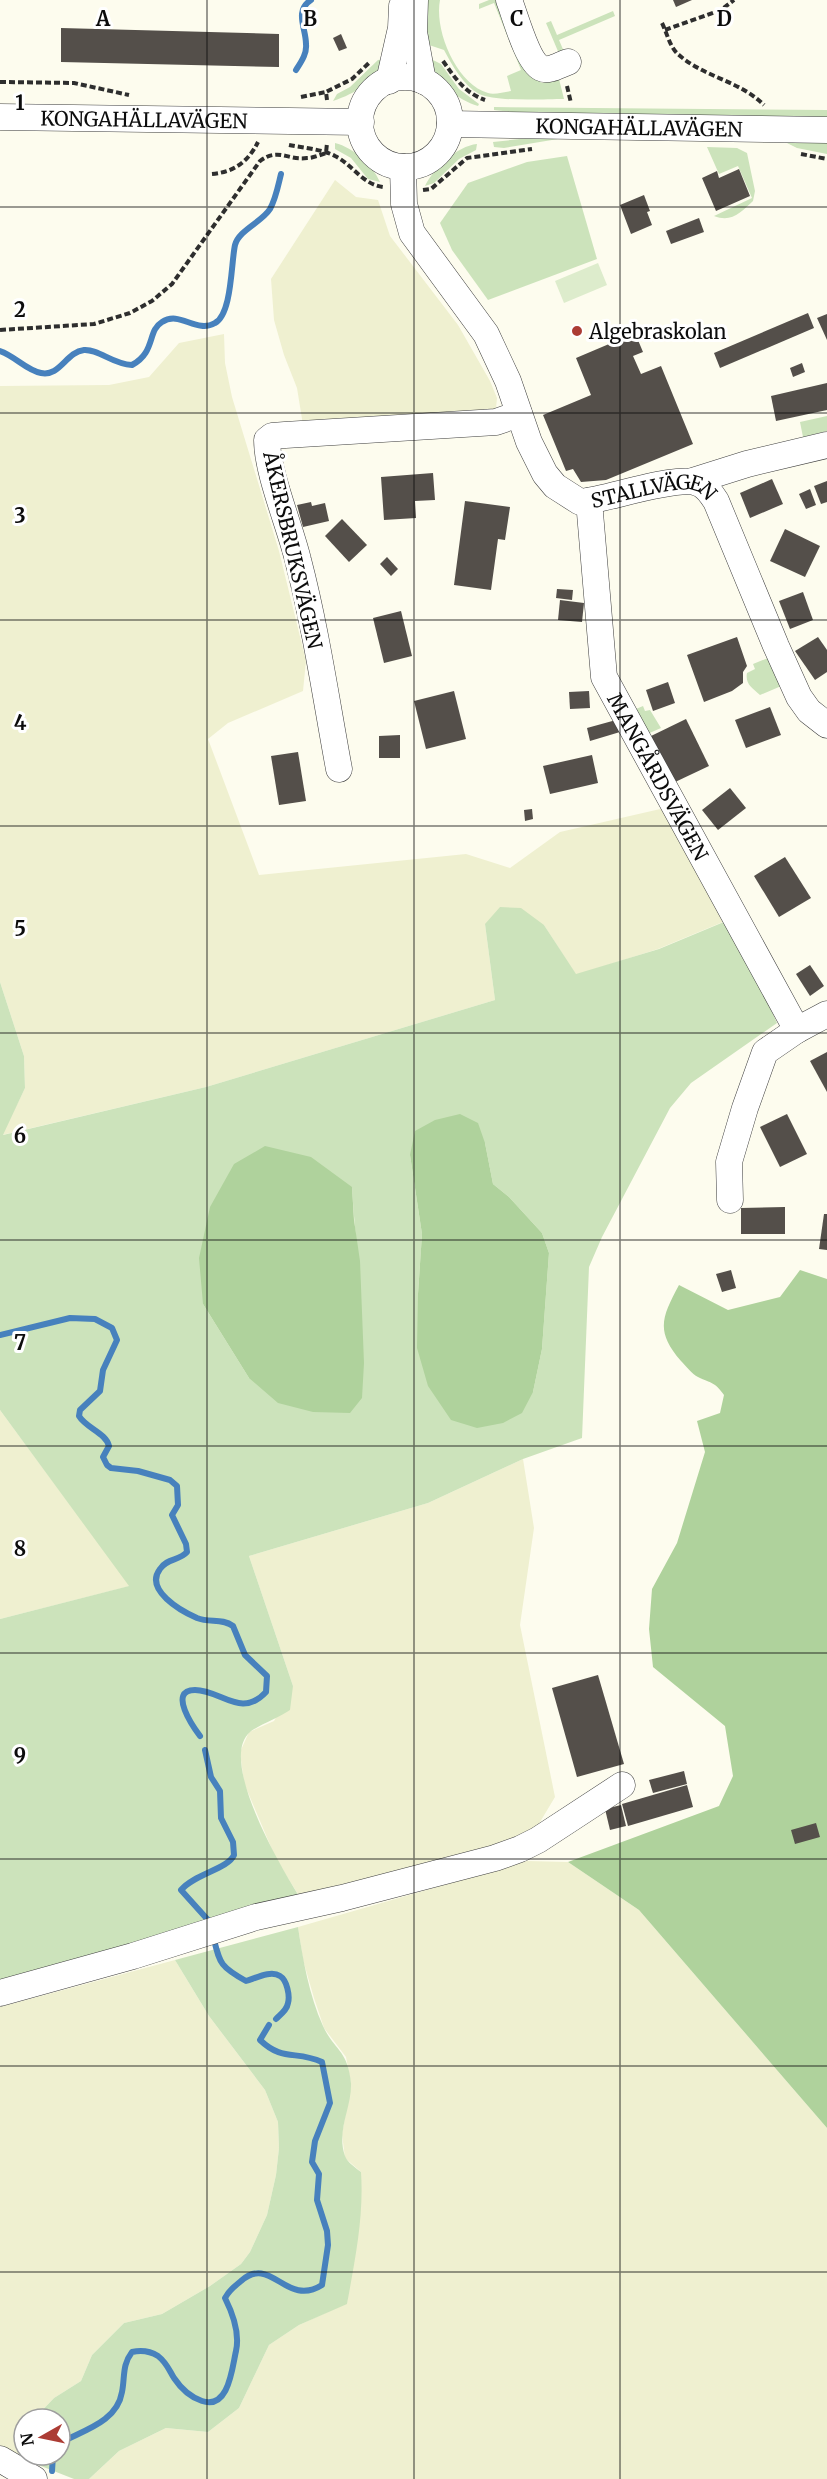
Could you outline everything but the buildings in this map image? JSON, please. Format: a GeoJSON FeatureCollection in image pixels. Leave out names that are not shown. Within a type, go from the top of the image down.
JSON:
{"type":"FeatureCollection","features":[{"type":"Feature","properties":{"kind":"street"},"geometry":{"type":"LineString","coordinates":[[402,0],[401,28],[407,53],[423,81]]}},
{"type":"Feature","properties":{"kind":"street"},"geometry":{"type":"LineString","coordinates":[[389,81],[407,53],[414,32],[415,0]]}},
{"type":"Feature","properties":{"kind":"street"},"geometry":{"type":"LineString","coordinates":[[509,0],[532,59],[540,68],[549,69],[567,62]]}},
{"type":"Feature","properties":{"kind":"street"},"geometry":{"type":"LineString","coordinates":[[412,78],[423,81],[434,88],[449,111],[449,134],[439,152],[423,164],[403,167],[384,162],[376,156],[365,141],[361,122],[368,97],[389,81],[412,78]]}},
{"type":"Feature","properties":{"kind":"street","name":"KONGAHÄLLAVÄGEN"},"geometry":{"type":"LineString","coordinates":[[0,117],[361,122]]}},
{"type":"Feature","properties":{"kind":"street","name":"KONGAHÄLLAVÄGEN"},"geometry":{"type":"LineString","coordinates":[[450,124],[827,130]]}},
{"type":"Feature","properties":{"kind":"street","name":"STALLVÄGEN"},"geometry":{"type":"LineString","coordinates":[[403,167],[404,204],[412,232],[486,334],[508,381],[529,442],[545,474],[555,486],[580,502],[679,481],[700,484],[716,501],[799,697],[809,711],[827,725]]}},
{"type":"Feature","properties":{"kind":"street","name":"ÅKERSBRUKSVÄGEN"},"geometry":{"type":"LineString","coordinates":[[339,769],[312,618],[298,558],[271,467],[267,440],[272,436],[496,422],[519,414]]}},
{"type":"Feature","properties":{"kind":"street"},"geometry":{"type":"LineString","coordinates":[[693,482],[747,464],[827,445]]}},
{"type":"Feature","properties":{"kind":"street","name":"MANGÅRDSVÄGEN"},"geometry":{"type":"LineString","coordinates":[[589,501],[604,677],[796,1030]]}},
{"type":"Feature","properties":{"kind":"street"},"geometry":{"type":"LineString","coordinates":[[730,1200],[729,1162],[765,1052],[796,1030],[827,1014]]}},
{"type":"Feature","properties":{"kind":"street"},"geometry":{"type":"LineString","coordinates":[[0,1993],[233,1924],[440,1874],[520,1849],[622,1785]]}},
{"type":"Feature","properties":{"kind":"street"},"geometry":{"type":"LineString","coordinates":[[0,2459],[34,2479]]}},
{"type":"Feature","properties":{"kind":"path"},"geometry":{"type":"LineString","coordinates":[[665,30],[721,10],[734,0]]}},
{"type":"Feature","properties":{"kind":"path"},"geometry":{"type":"LineString","coordinates":[[662,22],[672,47],[679,56],[734,83],[764,105]]}},
{"type":"Feature","properties":{"kind":"path"},"geometry":{"type":"LineString","coordinates":[[292,98],[326,92],[352,79],[379,49],[407,53],[434,53],[444,62],[457,82],[483,100],[491,101]]}},
{"type":"Feature","properties":{"kind":"path"},"geometry":{"type":"LineString","coordinates":[[0,82],[74,83],[135,96]]}},
{"type":"Feature","properties":{"kind":"path"},"geometry":{"type":"LineString","coordinates":[[0,330],[94,324],[130,313],[152,301],[171,284],[260,161],[276,153],[306,159],[326,153],[331,122],[326,92]]}},
{"type":"Feature","properties":{"kind":"path"},"geometry":{"type":"LineString","coordinates":[[561,103],[579,103]]}},
{"type":"Feature","properties":{"kind":"path"},"geometry":{"type":"LineString","coordinates":[[752,106],[773,105]]}},
{"type":"Feature","properties":{"kind":"path"},"geometry":{"type":"LineString","coordinates":[[212,174],[229,173],[240,166],[259,141]]}},
{"type":"Feature","properties":{"kind":"green space"},"geometry":{"type":"Polygon","coordinates":[[[422,0],[440,0],[440,26],[457,68],[477,88],[493,94],[511,91],[507,76],[521,70],[494,3],[479,9],[479,4],[489,0],[499,0],[531,75],[542,83],[559,79],[564,99],[497,98],[487,97],[473,90],[458,74],[444,50],[429,45],[420,7],[422,0]]]}},
{"type":"Feature","properties":{"kind":"green space"},"geometry":{"type":"Polygon","coordinates":[[[613,11],[615,16],[559,40],[565,54],[560,56],[546,23],[551,21],[557,35],[613,11]]]}},
{"type":"Feature","properties":{"kind":"green space"},"geometry":{"type":"Polygon","coordinates":[[[431,59],[441,64],[459,89],[479,104],[478,106],[462,99],[441,82],[432,67],[431,59]]]}},
{"type":"Feature","properties":{"kind":"green space"},"geometry":{"type":"Polygon","coordinates":[[[378,60],[385,61],[369,81],[333,101],[337,94],[350,87],[378,60]]]}},
{"type":"Feature","properties":{"kind":"green space"},"geometry":{"type":"Polygon","coordinates":[[[494,107],[827,110],[827,120],[547,116],[494,110],[494,107]]]}},
{"type":"Feature","properties":{"kind":"green space"},"geometry":{"type":"Polygon","coordinates":[[[548,136],[570,137],[504,148],[494,147],[493,142],[548,136]]]}},
{"type":"Feature","properties":{"kind":"green space"},"geometry":{"type":"Polygon","coordinates":[[[827,140],[827,154],[797,148],[785,142],[827,140]]]}},
{"type":"Feature","properties":{"kind":"green space"},"geometry":{"type":"Polygon","coordinates":[[[335,143],[362,158],[380,182],[368,179],[351,158],[335,149],[335,143]]]}},
{"type":"Feature","properties":{"kind":"green space"},"geometry":{"type":"Polygon","coordinates":[[[477,144],[476,150],[459,159],[434,183],[425,186],[434,172],[454,153],[477,144]]]}},
{"type":"Feature","properties":{"kind":"green space"},"geometry":{"type":"Polygon","coordinates":[[[707,147],[737,148],[747,153],[755,191],[753,201],[731,217],[714,216],[752,198],[738,166],[719,174],[707,147]]]}},
{"type":"Feature","properties":{"kind":"green space"},"geometry":{"type":"Polygon","coordinates":[[[567,156],[597,259],[488,300],[452,250],[440,223],[468,183],[527,162],[567,156]]]}},
{"type":"Feature","properties":{"kind":"green space"},"geometry":{"type":"Polygon","coordinates":[[[335,180],[356,197],[378,200],[390,236],[458,325],[490,381],[497,398],[496,408],[486,414],[303,425],[297,388],[274,320],[271,279],[335,180]]]}},
{"type":"Feature","properties":{"kind":"green space"},"geometry":{"type":"Polygon","coordinates":[[[598,263],[607,285],[564,303],[555,281],[598,263]]]}},
{"type":"Feature","properties":{"kind":"green space"},"geometry":{"type":"Polygon","coordinates":[[[224,334],[225,363],[232,397],[279,551],[306,661],[303,691],[228,723],[208,739],[259,875],[466,854],[510,868],[560,832],[669,807],[730,919],[658,949],[576,975],[544,925],[485,924],[495,1000],[206,1087],[2,1135],[25,1088],[24,1056],[0,982],[0,386],[109,385],[149,377],[179,343],[224,334]]]}},
{"type":"Feature","properties":{"kind":"green space"},"geometry":{"type":"Polygon","coordinates":[[[827,416],[827,431],[803,437],[800,422],[827,416]]]}},
{"type":"Feature","properties":{"kind":"green space"},"geometry":{"type":"Polygon","coordinates":[[[768,658],[786,684],[760,695],[748,683],[747,673],[755,669],[753,664],[768,658]]]}},
{"type":"Feature","properties":{"kind":"green space"},"geometry":{"type":"Polygon","coordinates":[[[643,706],[645,711],[650,710],[661,728],[645,735],[635,714],[636,709],[643,706]]]}},
{"type":"Feature","properties":{"kind":"green space"},"geometry":{"type":"Polygon","coordinates":[[[500,907],[521,908],[544,925],[576,974],[659,949],[731,919],[777,1023],[691,1083],[670,1108],[602,1237],[589,1267],[582,1438],[523,1459],[428,1503],[249,1556],[293,1686],[290,1710],[250,1732],[242,1746],[242,1766],[256,1816],[301,1899],[0,1987],[0,1619],[129,1586],[0,1410],[0,982],[24,1056],[25,1088],[3,1135],[206,1087],[495,1000],[485,924],[500,907]],[[485,1143],[410,1155],[422,1234],[418,1294],[533,1392],[542,1349],[549,1253],[542,1233],[509,1197],[493,1184],[485,1143]],[[352,1187],[203,1304],[249,1378],[361,1309],[352,1187]]]}},
{"type":"Feature","properties":{"kind":"green space"},"geometry":{"type":"Polygon","coordinates":[[[460,1114],[478,1123],[485,1143],[493,1184],[509,1197],[542,1233],[549,1253],[542,1349],[533,1392],[522,1413],[503,1423],[477,1428],[451,1420],[428,1386],[417,1348],[422,1234],[410,1155],[415,1131],[435,1120],[460,1114]]]}},
{"type":"Feature","properties":{"kind":"green space"},"geometry":{"type":"Polygon","coordinates":[[[265,1146],[311,1157],[352,1187],[360,1261],[364,1363],[362,1398],[350,1413],[313,1412],[278,1403],[249,1378],[203,1304],[199,1258],[210,1207],[234,1164],[265,1146]]]}},
{"type":"Feature","properties":{"kind":"green space"},"geometry":{"type":"Polygon","coordinates":[[[800,1270],[827,1279],[827,2128],[639,1910],[568,1862],[719,1806],[733,1776],[725,1726],[653,1667],[649,1629],[652,1589],[677,1543],[705,1452],[697,1421],[720,1413],[724,1395],[715,1385],[698,1377],[681,1361],[667,1341],[664,1332],[665,1315],[679,1285],[728,1310],[780,1297],[800,1270]]]}},
{"type":"Feature","properties":{"kind":"green space"},"geometry":{"type":"Polygon","coordinates":[[[0,1410],[130,1586],[0,1619],[0,1410]]]}},
{"type":"Feature","properties":{"kind":"green space"},"geometry":{"type":"Polygon","coordinates":[[[523,1459],[534,1528],[520,1625],[555,1797],[537,1827],[503,1843],[301,1899],[276,1859],[244,1783],[240,1752],[249,1732],[274,1721],[293,1686],[249,1556],[428,1503],[523,1459]]]}},
{"type":"Feature","properties":{"kind":"green space"},"geometry":{"type":"Polygon","coordinates":[[[527,1861],[568,1862],[639,1910],[827,2128],[827,2479],[89,2479],[119,2451],[166,2428],[208,2432],[239,2408],[269,2345],[299,2325],[347,2303],[361,2172],[345,2158],[342,2134],[351,2084],[346,2057],[324,2028],[303,1960],[298,1927],[527,1861]]]}},
{"type":"Feature","properties":{"kind":"green space"},"geometry":{"type":"Polygon","coordinates":[[[298,1927],[304,1965],[314,2002],[327,2034],[344,2057],[351,2083],[343,2128],[343,2147],[345,2156],[361,2172],[362,2189],[358,2238],[347,2304],[299,2325],[269,2345],[239,2408],[208,2432],[166,2428],[119,2451],[89,2479],[74,2479],[43,2467],[72,2467],[72,2407],[45,2407],[54,2398],[81,2381],[92,2355],[124,2323],[162,2314],[210,2286],[241,2264],[250,2252],[267,2215],[276,2175],[279,2148],[278,2122],[265,2090],[209,2016],[175,1960],[298,1927]]]}},
{"type":"Feature","properties":{"kind":"green space"},"geometry":{"type":"Polygon","coordinates":[[[175,1960],[209,2016],[265,2090],[278,2122],[279,2148],[276,2175],[267,2215],[250,2252],[241,2264],[210,2286],[162,2314],[124,2323],[92,2355],[81,2381],[54,2398],[45,2407],[12,2407],[12,2453],[0,2445],[0,2007],[175,1960]]]}},
{"type":"Feature","properties":{"kind":"waterway"},"geometry":{"type":"LineString","coordinates":[[296,70],[306,51],[303,9],[311,0]]}},
{"type":"Feature","properties":{"kind":"waterway"},"geometry":{"type":"LineString","coordinates":[[0,351],[41,373],[53,371],[72,355],[84,350],[132,365],[145,354],[154,331],[162,322],[175,319],[201,326],[215,323],[221,318],[228,299],[237,240],[270,209],[281,174]]}},
{"type":"Feature","properties":{"kind":"waterway"},"geometry":{"type":"LineString","coordinates":[[0,1335],[70,1318],[95,1319],[112,1328],[117,1340],[103,1370],[100,1391],[80,1410],[79,1416],[107,1441],[109,1446],[103,1457],[111,1468],[138,1471],[170,1480],[177,1486],[178,1505],[172,1515],[186,1544],[187,1552],[160,1569],[156,1577],[160,1592],[190,1615],[225,1622],[233,1626],[245,1655],[267,1676],[266,1692],[257,1700],[248,1703],[231,1701],[204,1691],[187,1692],[183,1696],[185,1710],[200,1736]]}},
{"type":"Feature","properties":{"kind":"waterway"},"geometry":{"type":"LineString","coordinates":[[205,1750],[211,1777],[220,1791],[221,1818],[233,1842],[234,1855],[225,1864],[187,1884],[181,1890],[208,1920],[210,1926]]}},
{"type":"Feature","properties":{"kind":"waterway"},"geometry":{"type":"LineString","coordinates":[[213,1936],[222,1963],[237,1976],[246,1981],[268,1974],[276,1974],[282,1978],[289,2000],[285,2010],[276,2019]]}},
{"type":"Feature","properties":{"kind":"waterway"},"geometry":{"type":"LineString","coordinates":[[72,2437],[98,2424],[114,2411],[122,2392],[125,2366],[132,2352],[145,2351],[158,2356],[180,2386],[202,2401],[211,2402],[224,2394],[233,2367],[237,2344],[235,2324],[225,2298],[234,2286],[252,2274],[261,2273],[270,2276],[298,2290],[309,2290],[322,2285],[328,2245],[327,2231],[317,2200],[319,2174],[312,2162],[315,2141],[330,2103],[322,2062],[268,2047],[260,2040],[269,2025]]}},
{"type":"Feature","properties":{"kind":"waterway"},"geometry":{"type":"LineString","coordinates":[[52,2467],[52,2471]]}},
{"type":"Feature","properties":{"kind":"place","name":"Algebraskolan"},"geometry":{"type":"Point","coordinates":[577,331]}}]}
